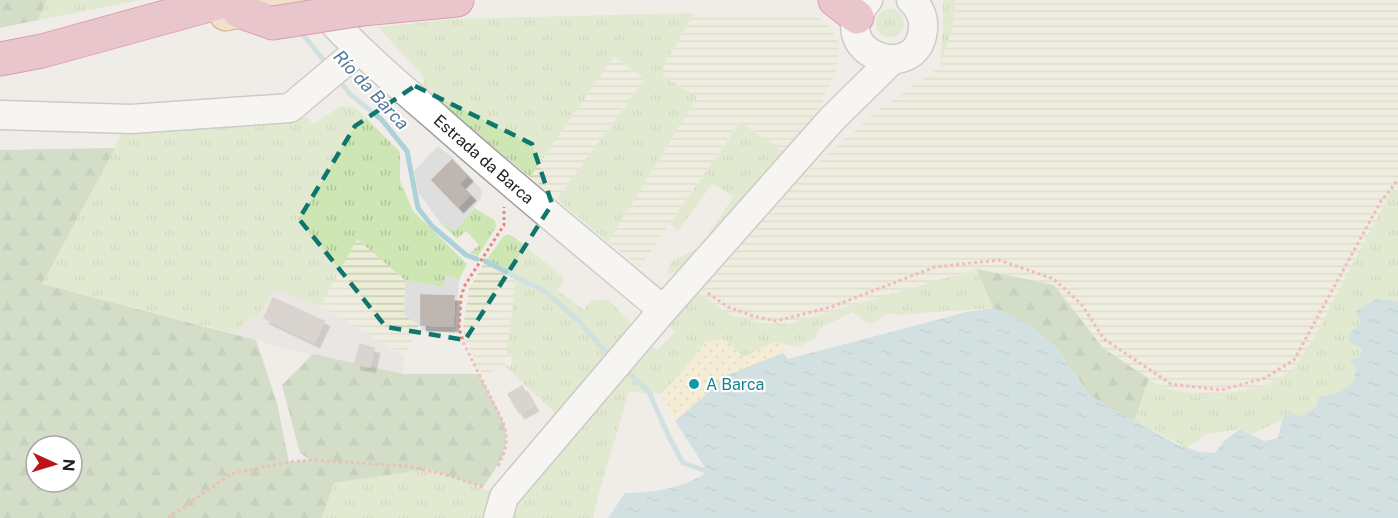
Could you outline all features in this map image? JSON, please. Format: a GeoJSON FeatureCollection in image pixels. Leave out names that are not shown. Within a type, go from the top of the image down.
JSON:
{"type":"FeatureCollection","features":[{"type":"Feature","properties":{"kind":"highway"},"geometry":{"type":"LineString","coordinates":[[258,8],[362,9],[457,0]]}},
{"type":"Feature","properties":{"kind":"highway"},"geometry":{"type":"LineString","coordinates":[[0,60],[42,51]]}},
{"type":"Feature","properties":{"kind":"main road"},"geometry":{"type":"LineString","coordinates":[[42,51],[258,8]]}},
{"type":"Feature","properties":{"kind":"street","name":"Estrada da Barca"},"geometry":{"type":"LineString","coordinates":[[313,0],[359,50],[502,176],[663,310]]}},
{"type":"Feature","properties":{"kind":"street"},"geometry":{"type":"LineString","coordinates":[[856,15],[875,57],[892,60],[913,51],[920,43],[923,21],[917,3]]}},
{"type":"Feature","properties":{"kind":"street"},"geometry":{"type":"LineString","coordinates":[[832,119],[856,15]]}},
{"type":"Feature","properties":{"kind":"street"},"geometry":{"type":"LineString","coordinates":[[0,115],[131,119],[290,108],[359,50]]}},
{"type":"Feature","properties":{"kind":"street"},"geometry":{"type":"LineString","coordinates":[[493,496],[663,310],[832,119],[892,60]]}},
{"type":"Feature","properties":{"kind":"path"},"geometry":{"type":"LineString","coordinates":[[497,468],[504,453],[508,435],[464,344],[459,328],[461,297],[465,285],[504,225],[502,176]]}},
{"type":"Feature","properties":{"kind":"path"},"geometry":{"type":"LineString","coordinates":[[689,280],[728,307],[776,321],[831,307],[935,267],[999,261],[1054,279],[1082,305],[1104,339],[1171,384],[1221,390],[1265,378],[1294,360],[1381,201],[1398,180]]}},
{"type":"Feature","properties":{"kind":"path"},"geometry":{"type":"LineString","coordinates":[[168,518],[231,474],[288,462],[311,460],[407,466],[451,476],[493,496]]}},
{"type":"Feature","properties":{"kind":"highlighted area"},"geometry":{"type":"Polygon","coordinates":[[[415,86],[532,144],[552,204],[465,340],[386,327],[299,219],[355,126],[415,86]]]}},
{"type":"Feature","properties":{"kind":"shaded area"},"geometry":{"type":"Polygon","coordinates":[[[438,146],[452,157],[482,190],[481,198],[455,231],[439,221],[418,192],[414,171],[438,146]]]}},
{"type":"Feature","properties":{"kind":"shaded area"},"geometry":{"type":"Polygon","coordinates":[[[446,275],[459,280],[455,333],[422,330],[419,325],[404,315],[405,280],[443,287],[446,275]]]}},
{"type":"Feature","properties":{"kind":"shaded area"},"geometry":{"type":"Polygon","coordinates":[[[274,288],[338,316],[404,356],[403,374],[279,347],[236,334],[248,317],[258,317],[274,288]]]}},
{"type":"Feature","properties":{"kind":"green space"},"geometry":{"type":"Polygon","coordinates":[[[0,0],[47,0],[38,20],[0,28],[0,0]]]}},
{"type":"Feature","properties":{"kind":"green space"},"geometry":{"type":"Polygon","coordinates":[[[47,0],[141,0],[38,20],[47,0]]]}},
{"type":"Feature","properties":{"kind":"green space"},"geometry":{"type":"Polygon","coordinates":[[[943,0],[955,0],[953,24],[940,67],[943,27],[943,0]]]}},
{"type":"Feature","properties":{"kind":"green space"},"geometry":{"type":"Polygon","coordinates":[[[955,0],[1398,0],[1398,191],[1393,188],[1315,336],[1294,370],[1264,387],[1221,394],[1200,395],[1163,388],[1107,352],[1054,285],[977,269],[789,324],[760,323],[730,315],[695,291],[717,273],[803,176],[877,111],[940,67],[953,24],[955,0]]]}},
{"type":"Feature","properties":{"kind":"green space"},"geometry":{"type":"Polygon","coordinates":[[[890,9],[900,13],[904,23],[900,33],[890,37],[880,33],[876,23],[880,13],[890,9]]]}},
{"type":"Feature","properties":{"kind":"green space"},"geometry":{"type":"Polygon","coordinates":[[[694,13],[816,17],[831,28],[839,44],[836,71],[821,105],[786,153],[739,122],[640,267],[608,242],[697,97],[663,76],[664,65],[694,13]]]}},
{"type":"Feature","properties":{"kind":"green space"},"geometry":{"type":"Polygon","coordinates":[[[694,13],[664,65],[663,76],[697,97],[608,242],[557,199],[645,79],[614,56],[530,177],[421,87],[425,79],[378,27],[451,19],[694,13]]]}},
{"type":"Feature","properties":{"kind":"green space"},"geometry":{"type":"Polygon","coordinates":[[[614,56],[645,79],[557,199],[530,177],[614,56]]]}},
{"type":"Feature","properties":{"kind":"green space"},"geometry":{"type":"Polygon","coordinates":[[[341,106],[355,107],[400,152],[400,181],[413,211],[467,264],[459,280],[446,275],[443,287],[405,280],[357,239],[320,307],[274,289],[258,317],[248,317],[236,334],[42,284],[125,128],[307,117],[313,124],[341,106]]]}},
{"type":"Feature","properties":{"kind":"green space"},"geometry":{"type":"Polygon","coordinates":[[[740,122],[786,153],[687,268],[667,275],[671,262],[700,247],[734,196],[712,184],[678,231],[670,224],[740,122]]]}},
{"type":"Feature","properties":{"kind":"green space"},"geometry":{"type":"Polygon","coordinates":[[[115,148],[42,284],[256,340],[277,403],[289,462],[310,460],[300,453],[282,385],[313,354],[403,374],[479,374],[502,419],[505,430],[506,442],[502,454],[483,487],[428,469],[334,483],[322,518],[0,518],[0,150],[115,148]]]}},
{"type":"Feature","properties":{"kind":"green space"},"geometry":{"type":"Polygon","coordinates":[[[1393,188],[1398,191],[1398,301],[1376,299],[1361,323],[1349,333],[1363,355],[1356,369],[1353,383],[1340,392],[1319,397],[1316,407],[1303,417],[1287,413],[1282,420],[1252,434],[1240,429],[1207,434],[1187,448],[1134,421],[1149,379],[1163,388],[1200,395],[1221,394],[1264,387],[1293,370],[1315,336],[1393,188]]]}},
{"type":"Feature","properties":{"kind":"green space"},"geometry":{"type":"Polygon","coordinates":[[[474,208],[495,220],[496,227],[478,256],[470,253],[479,245],[466,231],[457,239],[439,221],[455,231],[474,208]]]}},
{"type":"Feature","properties":{"kind":"green space"},"geometry":{"type":"Polygon","coordinates":[[[507,234],[514,237],[563,277],[564,281],[557,290],[584,310],[591,301],[607,299],[630,321],[632,331],[556,414],[505,366],[511,366],[512,357],[506,356],[516,280],[484,263],[507,234]]]}},
{"type":"Feature","properties":{"kind":"green space"},"geometry":{"type":"Polygon","coordinates":[[[357,239],[405,280],[404,315],[419,325],[404,356],[320,307],[357,239]]]}},
{"type":"Feature","properties":{"kind":"green space"},"geometry":{"type":"Polygon","coordinates":[[[484,263],[516,280],[505,366],[483,376],[466,342],[463,328],[469,289],[484,263]]]}},
{"type":"Feature","properties":{"kind":"green space"},"geometry":{"type":"Polygon","coordinates":[[[977,269],[993,308],[897,315],[888,313],[871,324],[863,321],[853,312],[818,329],[816,338],[798,347],[774,342],[744,357],[724,339],[681,373],[665,392],[661,394],[650,392],[651,395],[629,391],[593,518],[512,518],[519,493],[646,342],[657,350],[675,332],[665,321],[695,291],[730,315],[760,323],[789,324],[977,269]]]}},
{"type":"Feature","properties":{"kind":"green space"},"geometry":{"type":"Polygon","coordinates":[[[977,269],[1054,285],[1103,348],[1149,379],[1134,421],[1090,396],[1059,351],[1028,323],[993,308],[977,269]]]}},
{"type":"Feature","properties":{"kind":"green space"},"geometry":{"type":"Polygon","coordinates":[[[428,469],[497,494],[489,518],[322,518],[334,483],[428,469]]]}},
{"type":"Feature","properties":{"kind":"sand","name":"A Barca"},"geometry":{"type":"Polygon","coordinates":[[[724,339],[744,357],[774,342],[781,345],[783,353],[725,376],[675,421],[661,394],[705,342],[724,339]]]}},
{"type":"Feature","properties":{"kind":"water"},"geometry":{"type":"Polygon","coordinates":[[[1376,299],[1398,301],[1398,518],[608,518],[625,493],[668,488],[688,482],[708,472],[675,421],[725,376],[783,353],[788,359],[967,312],[993,308],[1028,323],[1059,351],[1090,396],[1176,444],[1200,452],[1215,453],[1223,442],[1240,429],[1264,441],[1278,438],[1282,420],[1287,413],[1303,416],[1316,407],[1319,397],[1340,392],[1353,383],[1356,369],[1350,360],[1363,355],[1360,348],[1349,342],[1349,333],[1361,323],[1356,311],[1376,299]]]}},
{"type":"Feature","properties":{"kind":"building"},"geometry":{"type":"Polygon","coordinates":[[[452,160],[467,176],[459,184],[470,195],[458,207],[432,180],[452,160]]]}},
{"type":"Feature","properties":{"kind":"building"},"geometry":{"type":"Polygon","coordinates":[[[421,295],[454,296],[453,326],[421,325],[421,295]]]}},
{"type":"Feature","properties":{"kind":"building"},"geometry":{"type":"Polygon","coordinates":[[[273,298],[324,321],[314,342],[264,318],[273,298]]]}},
{"type":"Feature","properties":{"kind":"building"},"geometry":{"type":"Polygon","coordinates":[[[360,344],[374,348],[370,367],[355,364],[360,344]]]}},
{"type":"Feature","properties":{"kind":"building"},"geometry":{"type":"Polygon","coordinates":[[[522,386],[533,406],[519,413],[508,394],[522,386]]]}},
{"type":"Feature","properties":{"kind":"waterway","name":"Río da Barca"},"geometry":{"type":"LineString","coordinates":[[299,30],[327,64]]}},
{"type":"Feature","properties":{"kind":"waterway","name":"Río da Barca"},"geometry":{"type":"LineString","coordinates":[[338,79],[350,94],[382,120],[407,151],[418,208],[432,226],[466,255],[477,259]]}},
{"type":"Feature","properties":{"kind":"waterway","name":"Río da Barca"},"geometry":{"type":"LineString","coordinates":[[485,261],[546,292],[579,321],[610,357]]}},
{"type":"Feature","properties":{"kind":"waterway","name":"Río da Barca"},"geometry":{"type":"LineString","coordinates":[[625,369],[649,392],[683,463],[709,472]]}},
{"type":"Feature","properties":{"kind":"place","name":"A Barca"},"geometry":{"type":"Point","coordinates":[694,384]}}]}
